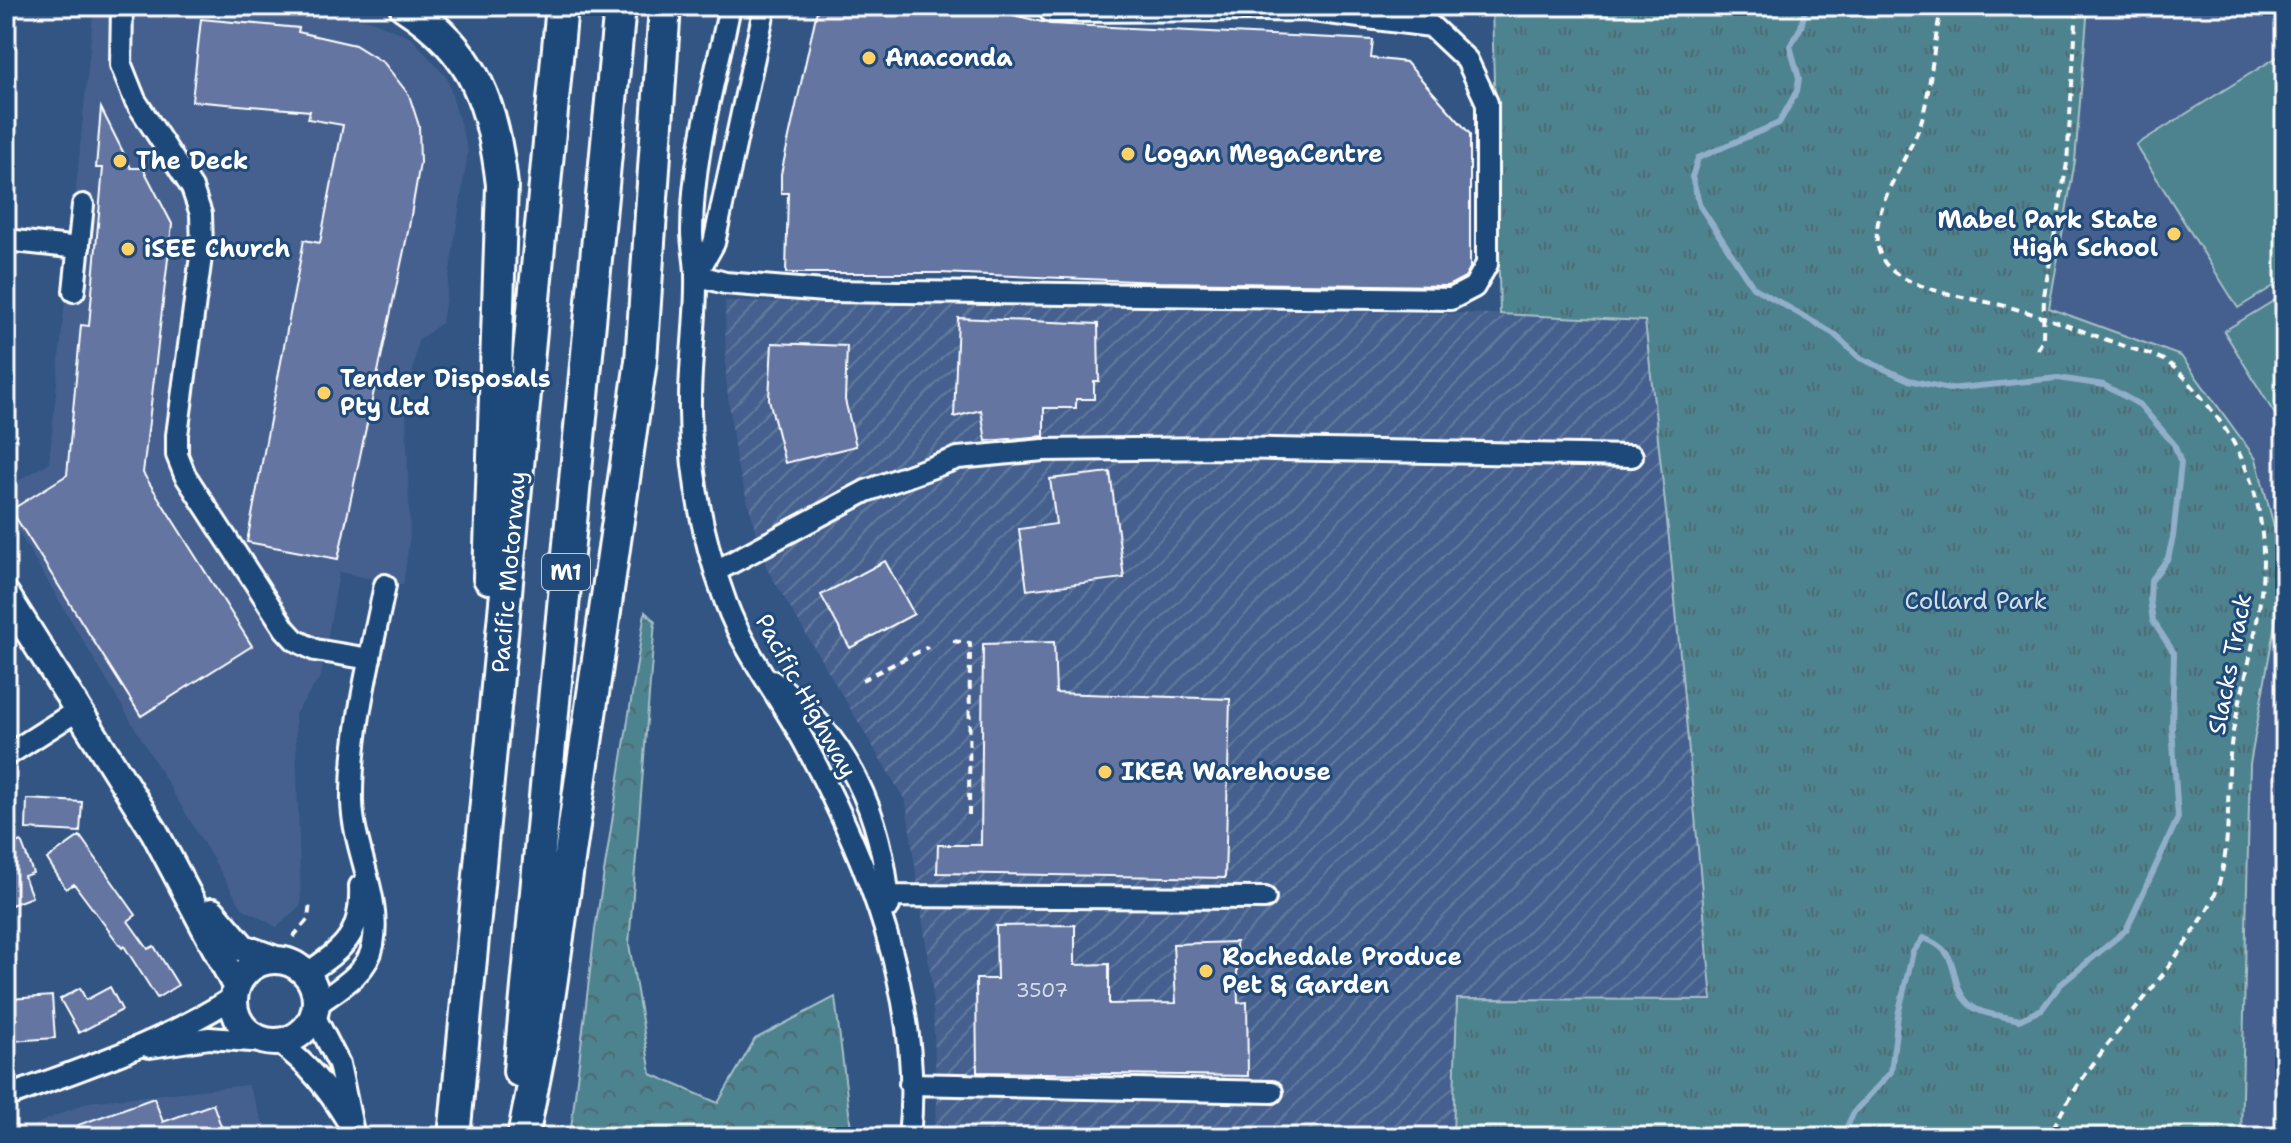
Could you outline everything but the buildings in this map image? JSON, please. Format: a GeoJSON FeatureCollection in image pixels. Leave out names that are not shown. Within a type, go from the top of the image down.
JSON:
{"type":"FeatureCollection","features":[{"type":"Feature","properties":{"kind":"highway"},"geometry":{"type":"LineString","coordinates":[[405,6],[455,46],[482,89],[496,131],[502,185],[485,820]]}},
{"type":"Feature","properties":{"kind":"highway","name":"Pacific Motorway"},"geometry":{"type":"LineString","coordinates":[[454,1137],[562,6]]}},
{"type":"Feature","properties":{"kind":"highway","name":"M1"},"geometry":{"type":"LineString","coordinates":[[513,1137],[620,6]]}},
{"type":"Feature","properties":{"kind":"highway"},"geometry":{"type":"LineString","coordinates":[[523,1137],[548,1004],[641,361],[665,6]]}},
{"type":"Feature","properties":{"kind":"main road"},"geometry":{"type":"LineString","coordinates":[[6,595],[154,831],[221,925],[243,948],[287,962],[306,974],[312,983],[315,1010],[300,1034],[272,1042],[254,1037],[238,1020],[235,992],[154,831]]}},
{"type":"Feature","properties":{"kind":"main road"},"geometry":{"type":"LineString","coordinates":[[235,992],[252,967],[276,960]]}},
{"type":"Feature","properties":{"kind":"street"},"geometry":{"type":"LineString","coordinates":[[122,6],[121,65],[135,100],[192,188],[201,214],[202,249],[177,435],[177,455],[185,475],[221,534],[295,640],[315,650],[370,659]]}},
{"type":"Feature","properties":{"kind":"street","name":"Pacific Highway"},"geometry":{"type":"LineString","coordinates":[[730,6],[698,172],[692,233],[696,275],[691,448],[698,502],[716,571],[742,639],[829,791],[881,896],[904,1017],[910,1084],[909,1137]]}},
{"type":"Feature","properties":{"kind":"street","name":"Pacific Highway"},"geometry":{"type":"LineString","coordinates":[[696,275],[714,243],[765,6]]}},
{"type":"Feature","properties":{"kind":"street"},"geometry":{"type":"LineString","coordinates":[[696,275],[725,283],[824,291],[1451,299],[1474,287],[1487,264],[1487,103],[1467,60],[1431,26],[1305,10],[1050,11]]}},
{"type":"Feature","properties":{"kind":"street"},"geometry":{"type":"LineString","coordinates":[[74,291],[83,205]]}},
{"type":"Feature","properties":{"kind":"street"},"geometry":{"type":"LineString","coordinates":[[6,240],[79,248]]}},
{"type":"Feature","properties":{"kind":"street"},"geometry":{"type":"LineString","coordinates":[[716,571],[866,491],[958,458],[1043,450],[1224,448],[1632,456]]}},
{"type":"Feature","properties":{"kind":"street"},"geometry":{"type":"LineString","coordinates":[[354,1135],[339,1064],[315,1010],[357,975],[373,948],[375,912],[352,805],[353,765],[385,585]]}},
{"type":"Feature","properties":{"kind":"street"},"geometry":{"type":"LineString","coordinates":[[765,676],[802,702],[851,764],[872,817],[881,896],[1265,898]]}},
{"type":"Feature","properties":{"kind":"street"},"geometry":{"type":"LineString","coordinates":[[6,756],[78,710]]}},
{"type":"Feature","properties":{"kind":"street"},"geometry":{"type":"LineString","coordinates":[[306,974],[337,952],[354,934],[361,908],[358,843]]}},
{"type":"Feature","properties":{"kind":"street"},"geometry":{"type":"LineString","coordinates":[[6,1097],[127,1051],[211,1012],[235,992]]}},
{"type":"Feature","properties":{"kind":"street"},"geometry":{"type":"LineString","coordinates":[[127,1051],[209,1038],[272,1042],[299,1057],[327,1088],[354,1135]]}},
{"type":"Feature","properties":{"kind":"street"},"geometry":{"type":"LineString","coordinates":[[910,1084],[1272,1092]]}},
{"type":"Feature","properties":{"kind":"path","name":"Slacks Track"},"geometry":{"type":"LineString","coordinates":[[1942,6],[1921,124],[1881,212],[1878,232],[1881,258],[1895,274],[1917,284],[2044,318],[2166,361],[2191,385],[2235,440],[2248,466],[2263,536],[2262,604],[2248,680],[2234,725],[2220,882],[2195,930],[2107,1043],[2049,1137]]}},
{"type":"Feature","properties":{"kind":"path"},"geometry":{"type":"LineString","coordinates":[[2038,350],[2043,338],[2044,296],[2067,163],[2077,6]]}},
{"type":"Feature","properties":{"kind":"path"},"geometry":{"type":"LineString","coordinates":[[953,641],[970,643],[969,815]]}},
{"type":"Feature","properties":{"kind":"path"},"geometry":{"type":"LineString","coordinates":[[862,680],[928,647]]}},
{"type":"Feature","properties":{"kind":"path"},"geometry":{"type":"LineString","coordinates":[[293,937],[308,919],[310,902]]}},
{"type":"Feature","properties":{"kind":"shaded area"},"geometry":{"type":"Polygon","coordinates":[[[94,6],[250,6],[369,20],[411,37],[447,78],[468,151],[442,323],[418,340],[406,413],[410,534],[403,585],[339,572],[321,676],[295,714],[301,905],[277,927],[242,908],[6,511],[6,488],[49,463],[94,6]]]}},
{"type":"Feature","properties":{"kind":"shaded area","name":"Mabel Park State High School"},"geometry":{"type":"Polygon","coordinates":[[[2088,6],[2285,6],[2285,567],[2256,459],[2049,308],[2075,161],[2088,6]]]}},
{"type":"Feature","properties":{"kind":"shaded area"},"geometry":{"type":"Polygon","coordinates":[[[725,301],[1500,314],[1645,321],[1671,557],[1712,1001],[1457,1000],[1453,1137],[933,1137],[937,1105],[932,986],[906,802],[767,569],[736,461],[726,379],[725,301]]]}},
{"type":"Feature","properties":{"kind":"shaded area"},"geometry":{"type":"Polygon","coordinates":[[[2285,573],[2285,1137],[2241,1137],[2250,764],[2285,573]]]}},
{"type":"Feature","properties":{"kind":"shaded area"},"geometry":{"type":"Polygon","coordinates":[[[248,1085],[269,1137],[6,1137],[88,1102],[248,1085]]]}},
{"type":"Feature","properties":{"kind":"green space","name":"Collard Park"},"geometry":{"type":"Polygon","coordinates":[[[1492,6],[2088,6],[2075,161],[2049,308],[2181,356],[2256,459],[2285,567],[2250,764],[2241,1137],[1453,1137],[1457,999],[1712,1000],[1671,557],[1645,321],[1500,314],[1492,6]]]}},
{"type":"Feature","properties":{"kind":"green space"},"geometry":{"type":"Polygon","coordinates":[[[2285,52],[2285,279],[2238,308],[2136,145],[2285,52]]]}},
{"type":"Feature","properties":{"kind":"green space"},"geometry":{"type":"Polygon","coordinates":[[[2285,294],[2285,431],[2224,331],[2285,294]]]}},
{"type":"Feature","properties":{"kind":"green space"},"geometry":{"type":"Polygon","coordinates":[[[645,612],[655,621],[629,944],[651,1074],[718,1103],[755,1039],[835,997],[852,1137],[570,1137],[595,930],[645,612]]]}},
{"type":"Feature","properties":{"kind":"waterway"},"geometry":{"type":"LineString","coordinates":[[1806,6],[1801,27],[1790,46],[1799,78],[1797,91],[1779,123],[1698,158],[1692,177],[1700,206],[1753,287],[1834,334],[1860,358],[1909,380],[1949,389],[2058,378],[2104,385],[2140,405],[2174,444],[2181,463],[2173,537],[2168,558],[2151,581],[2150,600],[2153,621],[2174,653],[2172,727],[2178,818],[2126,930],[2060,985],[2042,1009],[2019,1020],[1971,1006],[1963,997],[1945,951],[1923,938],[1913,952],[1898,1015],[1891,1072],[1854,1112],[1842,1137]]}},
{"type":"Feature","properties":{"kind":"place","name":"Anaconda"},"geometry":{"type":"Point","coordinates":[869,58]}},
{"type":"Feature","properties":{"kind":"place","name":"Logan MegaCentre"},"geometry":{"type":"Point","coordinates":[1128,154]}},
{"type":"Feature","properties":{"kind":"place","name":"The Deck"},"geometry":{"type":"Point","coordinates":[120,161]}},
{"type":"Feature","properties":{"kind":"place","name":"Mabel Park State High School"},"geometry":{"type":"Point","coordinates":[2174,234]}},
{"type":"Feature","properties":{"kind":"place","name":"iSEE Church"},"geometry":{"type":"Point","coordinates":[128,249]}},
{"type":"Feature","properties":{"kind":"place","name":"Tender Disposals Pty Ltd"},"geometry":{"type":"Point","coordinates":[324,393]}},
{"type":"Feature","properties":{"kind":"place","name":"IKEA Warehouse"},"geometry":{"type":"Point","coordinates":[1105,772]}},
{"type":"Feature","properties":{"kind":"place","name":"Rochedale Produce Pet & Garden"},"geometry":{"type":"Point","coordinates":[1206,971]}}]}
